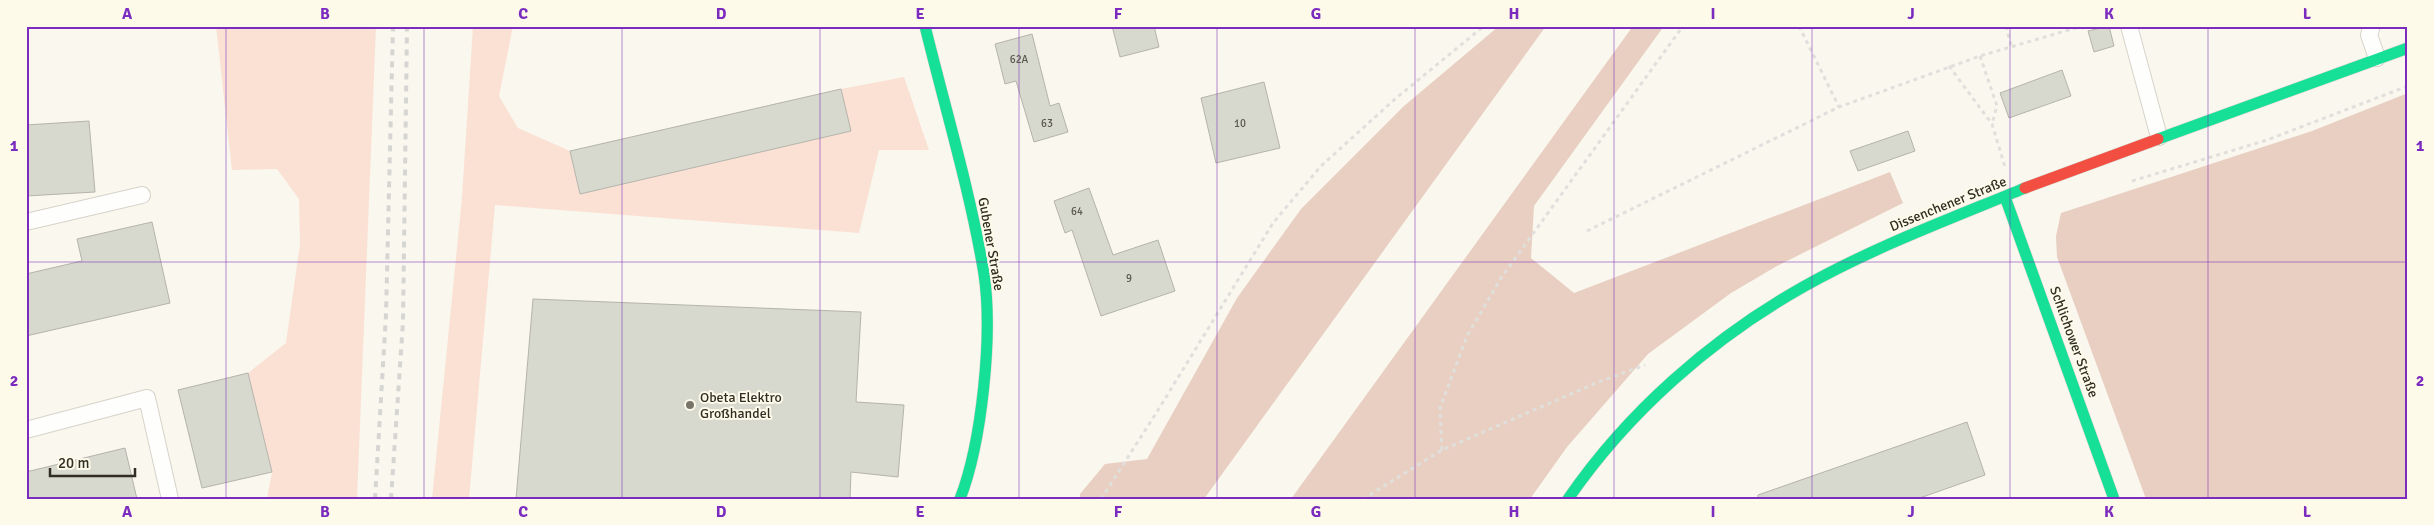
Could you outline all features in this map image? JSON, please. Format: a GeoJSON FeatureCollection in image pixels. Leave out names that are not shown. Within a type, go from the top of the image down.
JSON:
{"type":"FeatureCollection","features":[{"type":"Feature","properties":{"kind":"main road","name":"Gubener Straße"},"geometry":{"type":"LineString","coordinates":[[925,26],[966,192],[984,275],[987,332],[983,388],[969,475],[960,499]]}},
{"type":"Feature","properties":{"kind":"main road","name":"Dissenchener Straße"},"geometry":{"type":"LineString","coordinates":[[1568,499],[1593,463],[1672,381],[1741,326],[1803,287],[1872,252],[2005,197],[2159,137],[2408,48]]}},
{"type":"Feature","properties":{"kind":"main road","name":"Schlichower Straße"},"geometry":{"type":"LineString","coordinates":[[2005,197],[2114,499]]}},
{"type":"Feature","properties":{"kind":"lane"},"geometry":{"type":"LineString","coordinates":[[2129,26],[2159,137]]}},
{"type":"Feature","properties":{"kind":"lane"},"geometry":{"type":"LineString","coordinates":[[2372,26],[2369,35],[2376,58]]}},
{"type":"Feature","properties":{"kind":"lane"},"geometry":{"type":"LineString","coordinates":[[26,222],[142,195]]}},
{"type":"Feature","properties":{"kind":"lane"},"geometry":{"type":"LineString","coordinates":[[26,430],[147,398],[170,499]]}},
{"type":"Feature","properties":{"kind":"path"},"geometry":{"type":"LineString","coordinates":[[1101,499],[1156,415],[1273,223],[1321,166],[1395,99],[1484,26]]}},
{"type":"Feature","properties":{"kind":"path"},"geometry":{"type":"LineString","coordinates":[[1442,450],[1440,408],[1467,336],[1501,278],[1683,26]]}},
{"type":"Feature","properties":{"kind":"path"},"geometry":{"type":"LineString","coordinates":[[1799,26],[1839,107]]}},
{"type":"Feature","properties":{"kind":"path"},"geometry":{"type":"LineString","coordinates":[[2006,26],[2011,46]]}},
{"type":"Feature","properties":{"kind":"path"},"geometry":{"type":"LineString","coordinates":[[1587,231],[1839,107],[1949,66],[2082,26]]}},
{"type":"Feature","properties":{"kind":"path"},"geometry":{"type":"LineString","coordinates":[[1980,56],[1996,106],[1992,124]]}},
{"type":"Feature","properties":{"kind":"path"},"geometry":{"type":"LineString","coordinates":[[1949,66],[1992,124],[2005,167]]}},
{"type":"Feature","properties":{"kind":"path"},"geometry":{"type":"LineString","coordinates":[[2126,182],[2267,140],[2408,86]]}},
{"type":"Feature","properties":{"kind":"path"},"geometry":{"type":"LineString","coordinates":[[1363,499],[1442,450],[1596,383],[1647,364]]}},
{"type":"Feature","properties":{"kind":"shaded area"},"geometry":{"type":"Polygon","coordinates":[[[216,26],[376,26],[357,499],[267,499],[272,472],[248,373],[286,343],[300,244],[299,199],[277,169],[232,170],[216,26]]]}},
{"type":"Feature","properties":{"kind":"shaded area"},"geometry":{"type":"Polygon","coordinates":[[[473,26],[513,26],[499,96],[518,128],[570,151],[580,194],[850,131],[841,89],[904,77],[929,150],[879,150],[859,233],[495,205],[469,499],[432,499],[462,197],[473,26]]]}},
{"type":"Feature","properties":{"kind":"shaded area"},"geometry":{"type":"Polygon","coordinates":[[[1499,26],[1546,26],[1204,499],[1080,499],[1080,494],[1105,464],[1147,459],[1237,298],[1301,209],[1404,106],[1499,26]]]}},
{"type":"Feature","properties":{"kind":"shaded area"},"geometry":{"type":"Polygon","coordinates":[[[1633,26],[1664,26],[1534,206],[1531,258],[1574,293],[1890,172],[1903,203],[1777,266],[1731,293],[1648,354],[1567,447],[1530,499],[1291,499],[1633,26]]]}},
{"type":"Feature","properties":{"kind":"shaded area"},"geometry":{"type":"Polygon","coordinates":[[[2408,93],[2408,499],[2146,499],[2057,257],[2056,236],[2061,213],[2312,131],[2408,93]]]}},
{"type":"Feature","properties":{"kind":"building"},"geometry":{"type":"Polygon","coordinates":[[[1112,26],[1154,26],[1159,47],[1120,57],[1112,26]]]}},
{"type":"Feature","properties":{"kind":"building"},"geometry":{"type":"Polygon","coordinates":[[[2109,26],[2114,46],[2094,52],[2088,31],[2109,26]]]}},
{"type":"Feature","properties":{"kind":"building"},"geometry":{"type":"Polygon","coordinates":[[[1032,34],[1050,106],[1059,103],[1068,132],[1034,142],[1016,81],[1005,84],[995,44],[1032,34]]]}},
{"type":"Feature","properties":{"kind":"building"},"geometry":{"type":"Polygon","coordinates":[[[2062,70],[2071,96],[2009,118],[2000,93],[2062,70]]]}},
{"type":"Feature","properties":{"kind":"building"},"geometry":{"type":"Polygon","coordinates":[[[1264,82],[1280,148],[1216,163],[1201,98],[1264,82]]]}},
{"type":"Feature","properties":{"kind":"building"},"geometry":{"type":"Polygon","coordinates":[[[841,89],[851,131],[580,194],[570,151],[841,89]]]}},
{"type":"Feature","properties":{"kind":"building"},"geometry":{"type":"Polygon","coordinates":[[[89,121],[95,192],[26,196],[26,125],[89,121]]]}},
{"type":"Feature","properties":{"kind":"building"},"geometry":{"type":"Polygon","coordinates":[[[1908,131],[1915,151],[1858,171],[1850,151],[1908,131]]]}},
{"type":"Feature","properties":{"kind":"building"},"geometry":{"type":"Polygon","coordinates":[[[1089,188],[1113,255],[1158,240],[1175,291],[1101,316],[1072,230],[1065,233],[1054,201],[1089,188]]]}},
{"type":"Feature","properties":{"kind":"building"},"geometry":{"type":"Polygon","coordinates":[[[152,222],[170,303],[26,336],[26,274],[82,261],[77,239],[152,222]]]}},
{"type":"Feature","properties":{"kind":"building","name":"Obeta Elektro Großhandel"},"geometry":{"type":"Polygon","coordinates":[[[533,299],[861,312],[856,402],[904,405],[898,477],[851,472],[850,499],[516,499],[533,299]]]}},
{"type":"Feature","properties":{"kind":"building"},"geometry":{"type":"Polygon","coordinates":[[[248,373],[272,472],[202,488],[178,390],[248,373]]]}},
{"type":"Feature","properties":{"kind":"building"},"geometry":{"type":"Polygon","coordinates":[[[1967,422],[1985,475],[1917,499],[1758,499],[1758,495],[1967,422]]]}},
{"type":"Feature","properties":{"kind":"building"},"geometry":{"type":"Polygon","coordinates":[[[125,448],[137,499],[26,499],[26,472],[125,448]]]}},
{"type":"Feature","properties":{"kind":"railway"},"geometry":{"type":"LineString","coordinates":[[375,499],[386,315],[393,26]]}},
{"type":"Feature","properties":{"kind":"railway"},"geometry":{"type":"LineString","coordinates":[[391,499],[403,322],[407,26]]}},
{"type":"Feature","properties":{"kind":"traffic: fast"},"geometry":{"type":"LineString","coordinates":[[925,26],[972,211],[984,274],[986,299],[986,357],[980,419],[968,475],[960,499]]}},
{"type":"Feature","properties":{"kind":"traffic: fast"},"geometry":{"type":"LineString","coordinates":[[2158,139],[2408,48]]}},
{"type":"Feature","properties":{"kind":"traffic: fast"},"geometry":{"type":"LineString","coordinates":[[1568,499],[1617,436],[1644,407],[1704,354],[1769,307],[1857,259],[1912,234],[2025,188]]}},
{"type":"Feature","properties":{"kind":"traffic: fast"},"geometry":{"type":"LineString","coordinates":[[2005,197],[2114,499]]}},
{"type":"Feature","properties":{"kind":"traffic: jam"},"geometry":{"type":"LineString","coordinates":[[2025,188],[2158,139]]}},
{"type":"Feature","properties":{"kind":"place","name":"Obeta Elektro Großhandel"},"geometry":{"type":"Point","coordinates":[690,405]}}]}
